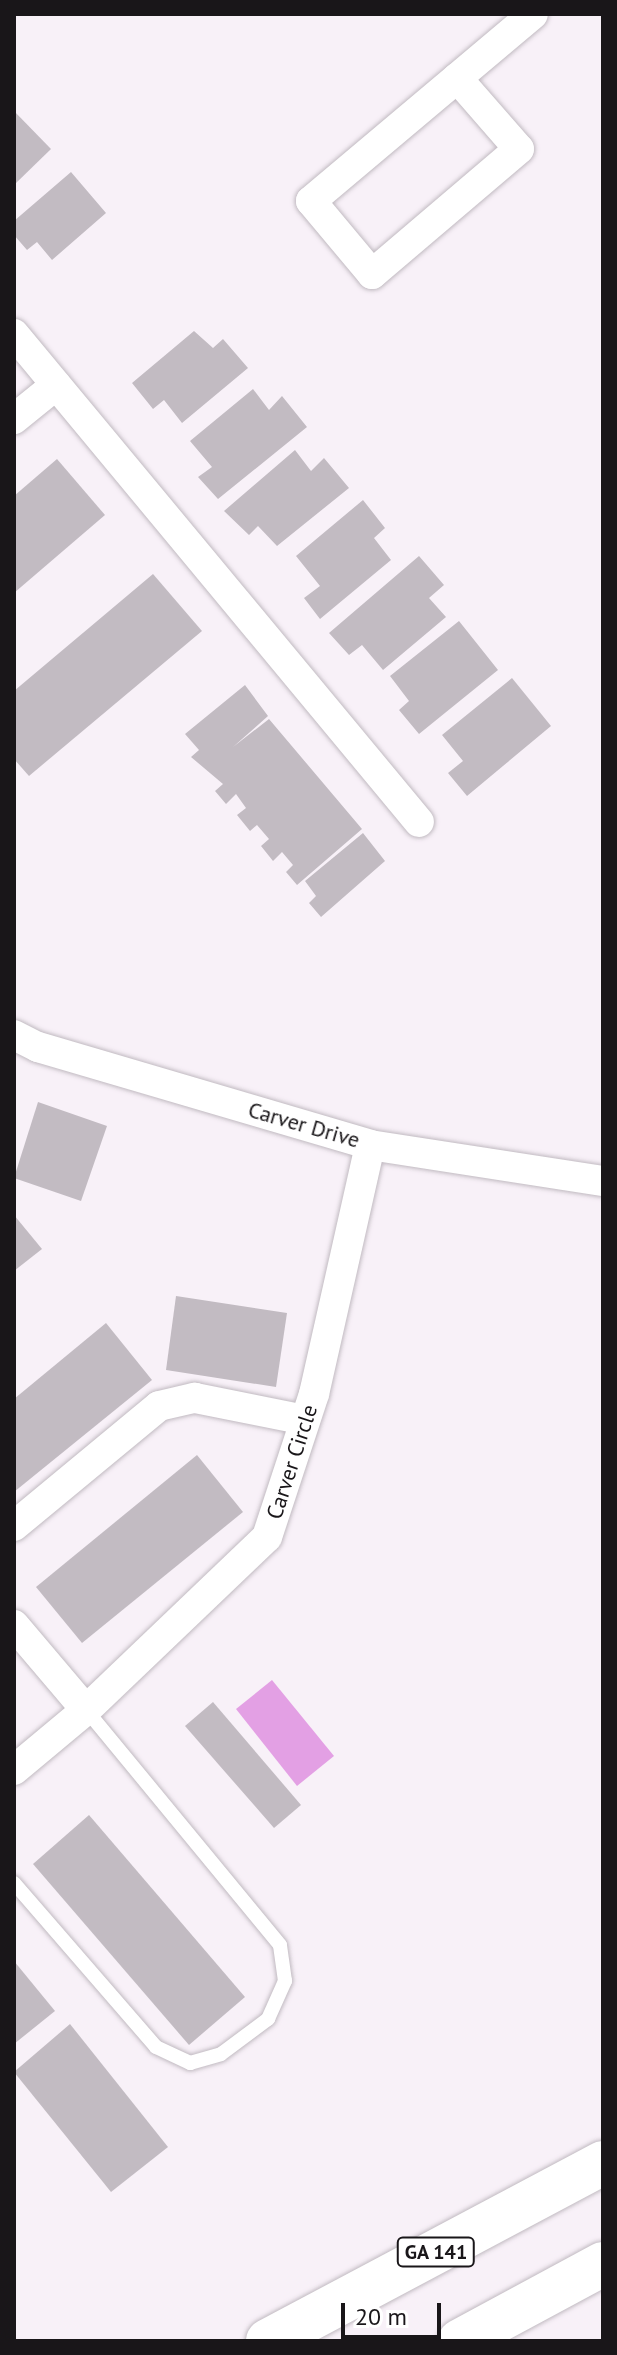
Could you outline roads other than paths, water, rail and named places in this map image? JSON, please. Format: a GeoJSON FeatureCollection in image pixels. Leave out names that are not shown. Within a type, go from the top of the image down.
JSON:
{"type":"FeatureCollection","features":[{"type":"Feature","properties":{"kind":"highway","name":"GA 141"},"geometry":{"type":"LineString","coordinates":[[268,2341],[603,2163]]}},
{"type":"Feature","properties":{"kind":"highway"},"geometry":{"type":"LineString","coordinates":[[460,2341],[603,2264]]}},
{"type":"Feature","properties":{"kind":"street"},"geometry":{"type":"LineString","coordinates":[[457,78],[519,149],[372,274],[311,201],[457,78],[533,14]]}},
{"type":"Feature","properties":{"kind":"street"},"geometry":{"type":"LineString","coordinates":[[14,334],[419,822]]}},
{"type":"Feature","properties":{"kind":"street"},"geometry":{"type":"LineString","coordinates":[[14,419],[56,385]]}},
{"type":"Feature","properties":{"kind":"street","name":"Carver Drive"},"geometry":{"type":"LineString","coordinates":[[14,1035],[38,1047],[370,1145],[603,1181]]}},
{"type":"Feature","properties":{"kind":"street","name":"Carver Circle"},"geometry":{"type":"LineString","coordinates":[[14,1770],[86,1710],[267,1537],[305,1420],[370,1145]]}},
{"type":"Feature","properties":{"kind":"street"},"geometry":{"type":"LineString","coordinates":[[14,1526],[159,1406],[195,1398],[305,1420]]}},
{"type":"Feature","properties":{"kind":"street"},"geometry":{"type":"LineString","coordinates":[[14,1625],[86,1710]]}},
{"type":"Feature","properties":{"kind":"lane"},"geometry":{"type":"LineString","coordinates":[[14,1883],[156,2047],[190,2063],[221,2054],[268,2019],[285,1981],[280,1945],[86,1710]]}}]}
